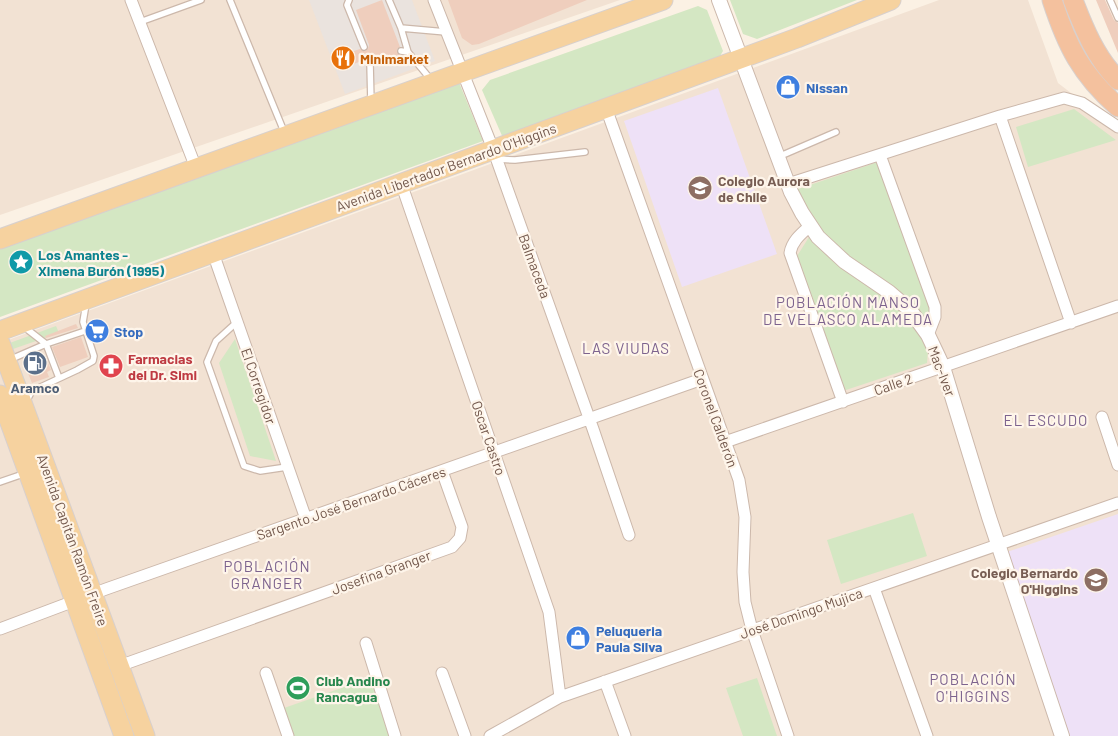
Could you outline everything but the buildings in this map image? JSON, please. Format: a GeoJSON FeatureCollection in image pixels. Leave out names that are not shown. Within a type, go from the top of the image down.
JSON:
{"type":"FeatureCollection","features":[{"type":"Feature","properties":{"kind":"highway"},"geometry":{"type":"LineString","coordinates":[[1052,0],[1062,30],[1073,54],[1095,85],[1118,107]]}},
{"type":"Feature","properties":{"kind":"highway"},"geometry":{"type":"LineString","coordinates":[[1075,2],[1092,45],[1107,68],[1118,80]]}},
{"type":"Feature","properties":{"kind":"main road"},"geometry":{"type":"LineString","coordinates":[[0,239],[663,0]]}},
{"type":"Feature","properties":{"kind":"main road","name":"Avenida Libertador Bernardo O'Higgins"},"geometry":{"type":"LineString","coordinates":[[0,331],[401,183],[494,154],[606,108],[798,38],[891,0]]}},
{"type":"Feature","properties":{"kind":"main road","name":"Avenida Capitán Ramón Freire"},"geometry":{"type":"LineString","coordinates":[[3,352],[145,736]]}},
{"type":"Feature","properties":{"kind":"main road","name":"Avenida Capitán Ramón Freire"},"geometry":{"type":"LineString","coordinates":[[0,395],[124,736]]}},
{"type":"Feature","properties":{"kind":"street"},"geometry":{"type":"LineString","coordinates":[[131,0],[196,168]]}},
{"type":"Feature","properties":{"kind":"street","name":"Balmaceda"},"geometry":{"type":"LineString","coordinates":[[434,0],[494,154],[629,535]]}},
{"type":"Feature","properties":{"kind":"street","name":"Mac-Iver"},"geometry":{"type":"LineString","coordinates":[[719,0],[788,184],[810,226],[838,256],[905,305],[928,335],[943,367],[1062,736]]}},
{"type":"Feature","properties":{"kind":"street"},"geometry":{"type":"LineString","coordinates":[[788,184],[1000,116],[1064,98],[1073,100],[1093,110],[1118,127]]}},
{"type":"Feature","properties":{"kind":"street","name":"Coronel Calderón"},"geometry":{"type":"LineString","coordinates":[[606,108],[739,480],[744,504],[746,529],[743,588],[746,610],[788,736]]}},
{"type":"Feature","properties":{"kind":"street"},"geometry":{"type":"LineString","coordinates":[[1000,116],[1071,323]]}},
{"type":"Feature","properties":{"kind":"street"},"geometry":{"type":"LineString","coordinates":[[880,155],[935,307],[935,318],[928,335]]}},
{"type":"Feature","properties":{"kind":"street","name":"Oscar Castro"},"geometry":{"type":"LineString","coordinates":[[401,183],[549,612],[560,697]]}},
{"type":"Feature","properties":{"kind":"street"},"geometry":{"type":"LineString","coordinates":[[810,226],[797,238],[791,247],[790,253],[843,402]]}},
{"type":"Feature","properties":{"kind":"street","name":"El Corregidor"},"geometry":{"type":"LineString","coordinates":[[213,253],[306,519]]}},
{"type":"Feature","properties":{"kind":"street","name":"Calle 2"},"geometry":{"type":"LineString","coordinates":[[725,442],[1118,306]]}},
{"type":"Feature","properties":{"kind":"street","name":"Sargento José Bernardo Cáceres"},"geometry":{"type":"LineString","coordinates":[[0,629],[75,600],[702,379]]}},
{"type":"Feature","properties":{"kind":"street"},"geometry":{"type":"LineString","coordinates":[[1102,417],[1118,465]]}},
{"type":"Feature","properties":{"kind":"street","name":"Josefina Granger"},"geometry":{"type":"LineString","coordinates":[[119,666],[452,547],[460,538],[462,527],[442,471]]}},
{"type":"Feature","properties":{"kind":"street","name":"José Domingo Mujica"},"geometry":{"type":"LineString","coordinates":[[490,736],[560,697],[1118,503]]}},
{"type":"Feature","properties":{"kind":"street"},"geometry":{"type":"LineString","coordinates":[[874,588],[927,736]]}},
{"type":"Feature","properties":{"kind":"street"},"geometry":{"type":"LineString","coordinates":[[366,643],[394,736]]}},
{"type":"Feature","properties":{"kind":"street"},"geometry":{"type":"LineString","coordinates":[[442,672],[464,736]]}},
{"type":"Feature","properties":{"kind":"street"},"geometry":{"type":"LineString","coordinates":[[266,673],[288,736]]}},
{"type":"Feature","properties":{"kind":"street"},"geometry":{"type":"LineString","coordinates":[[605,681],[625,736]]}},
{"type":"Feature","properties":{"kind":"lane"},"geometry":{"type":"LineString","coordinates":[[140,22],[201,0]]}},
{"type":"Feature","properties":{"kind":"lane"},"geometry":{"type":"LineString","coordinates":[[230,0],[286,136]]}},
{"type":"Feature","properties":{"kind":"lane"},"geometry":{"type":"LineString","coordinates":[[349,0],[347,5],[364,47]]}},
{"type":"Feature","properties":{"kind":"lane"},"geometry":{"type":"LineString","coordinates":[[389,0],[401,28],[408,52],[434,82]]}},
{"type":"Feature","properties":{"kind":"lane"},"geometry":{"type":"LineString","coordinates":[[1110,0],[1118,18]]}},
{"type":"Feature","properties":{"kind":"lane"},"geometry":{"type":"LineString","coordinates":[[401,28],[446,32]]}},
{"type":"Feature","properties":{"kind":"lane"},"geometry":{"type":"LineString","coordinates":[[401,51],[408,52]]}},
{"type":"Feature","properties":{"kind":"lane"},"geometry":{"type":"LineString","coordinates":[[370,61],[371,105]]}},
{"type":"Feature","properties":{"kind":"lane"},"geometry":{"type":"LineString","coordinates":[[778,157],[836,132]]}},
{"type":"Feature","properties":{"kind":"lane"},"geometry":{"type":"LineString","coordinates":[[494,154],[515,160],[584,152]]}},
{"type":"Feature","properties":{"kind":"lane"},"geometry":{"type":"LineString","coordinates":[[24,407],[32,391],[93,361],[94,356],[85,331],[83,316],[89,298]]}},
{"type":"Feature","properties":{"kind":"lane"},"geometry":{"type":"LineString","coordinates":[[237,322],[216,341],[207,362],[210,371],[244,466],[260,471],[287,466]]}},
{"type":"Feature","properties":{"kind":"lane"},"geometry":{"type":"LineString","coordinates":[[19,324],[46,344],[59,378]]}},
{"type":"Feature","properties":{"kind":"lane"},"geometry":{"type":"LineString","coordinates":[[3,352],[46,344],[85,331]]}},
{"type":"Feature","properties":{"kind":"lane"},"geometry":{"type":"LineString","coordinates":[[0,482],[28,472]]}},
{"type":"Feature","properties":{"kind":"shaded area"},"geometry":{"type":"Polygon","coordinates":[[[0,0],[620,0],[0,215],[0,0]]]}},
{"type":"Feature","properties":{"kind":"shaded area"},"geometry":{"type":"Polygon","coordinates":[[[309,0],[412,0],[435,61],[345,94],[309,0]]]}},
{"type":"Feature","properties":{"kind":"shaded area"},"geometry":{"type":"Polygon","coordinates":[[[939,0],[1028,0],[1058,83],[1118,129],[1118,736],[0,736],[0,343],[939,0]]]}},
{"type":"Feature","properties":{"kind":"shaded area","name":"Colegio Aurora de Chile"},"geometry":{"type":"Polygon","coordinates":[[[718,88],[777,254],[682,287],[624,121],[718,88]]]}},
{"type":"Feature","properties":{"kind":"shaded area","name":"Colegio Bernardo O'Higgins"},"geometry":{"type":"Polygon","coordinates":[[[1118,514],[1118,736],[1070,736],[1007,552],[1118,514]]]}},
{"type":"Feature","properties":{"kind":"green space"},"geometry":{"type":"Polygon","coordinates":[[[730,0],[857,0],[757,39],[743,34],[730,0]]]}},
{"type":"Feature","properties":{"kind":"green space"},"geometry":{"type":"Polygon","coordinates":[[[698,6],[707,10],[723,51],[717,61],[503,138],[482,90],[490,80],[698,6]]]}},
{"type":"Feature","properties":{"kind":"green space"},"geometry":{"type":"Polygon","coordinates":[[[458,80],[483,141],[0,317],[0,243],[458,80]]]}},
{"type":"Feature","properties":{"kind":"green space"},"geometry":{"type":"Polygon","coordinates":[[[1074,109],[1116,140],[1028,167],[1016,127],[1074,109]]]}},
{"type":"Feature","properties":{"kind":"green space"},"geometry":{"type":"Polygon","coordinates":[[[878,162],[931,312],[927,363],[843,391],[797,256],[816,226],[798,197],[798,189],[878,162]]]}},
{"type":"Feature","properties":{"kind":"green space"},"geometry":{"type":"Polygon","coordinates":[[[56,326],[59,333],[13,349],[27,386],[26,393],[7,344],[56,326]]]}},
{"type":"Feature","properties":{"kind":"green space"},"geometry":{"type":"Polygon","coordinates":[[[235,339],[276,461],[250,456],[219,363],[235,339]]]}},
{"type":"Feature","properties":{"kind":"green space"},"geometry":{"type":"Polygon","coordinates":[[[913,513],[927,556],[841,584],[827,540],[913,513]]]}},
{"type":"Feature","properties":{"kind":"green space"},"geometry":{"type":"Polygon","coordinates":[[[373,677],[393,736],[293,736],[284,708],[373,677]]]}},
{"type":"Feature","properties":{"kind":"green space"},"geometry":{"type":"Polygon","coordinates":[[[757,678],[777,736],[743,736],[726,688],[757,678]]]}},
{"type":"Feature","properties":{"kind":"place","name":"Minimarket"},"geometry":{"type":"Point","coordinates":[343,58]}},
{"type":"Feature","properties":{"kind":"place","name":"Nissan"},"geometry":{"type":"Point","coordinates":[788,87]}},
{"type":"Feature","properties":{"kind":"place","name":"Colegio Aurora de Chile"},"geometry":{"type":"Point","coordinates":[700,188]}},
{"type":"Feature","properties":{"kind":"place","name":"Los Amantes - Ximena Burón (1995)"},"geometry":{"type":"Point","coordinates":[21,262]}},
{"type":"Feature","properties":{"kind":"place","name":"Stop"},"geometry":{"type":"Point","coordinates":[97,331]}},
{"type":"Feature","properties":{"kind":"place","name":"Aramco"},"geometry":{"type":"Point","coordinates":[35,363]}},
{"type":"Feature","properties":{"kind":"place","name":"Farmacias del Dr. Simi"},"geometry":{"type":"Point","coordinates":[111,366]}},
{"type":"Feature","properties":{"kind":"place","name":"Colegio Bernardo O'Higgins"},"geometry":{"type":"Point","coordinates":[1096,580]}},
{"type":"Feature","properties":{"kind":"place","name":"Peluqueria Paula Silva"},"geometry":{"type":"Point","coordinates":[578,638]}},
{"type":"Feature","properties":{"kind":"place","name":"Club Andino Rancagua"},"geometry":{"type":"Point","coordinates":[298,688]}},
{"type":"Feature","properties":{"kind":"district","name":"POBLACIÓN MANSO DE VELASCO ALAMEDA"},"geometry":{"type":"Point","coordinates":[848,310]}},
{"type":"Feature","properties":{"kind":"district","name":"LAS VIUDAS"},"geometry":{"type":"Point","coordinates":[626,348]}},
{"type":"Feature","properties":{"kind":"district","name":"EL ESCUDO"},"geometry":{"type":"Point","coordinates":[1046,420]}},
{"type":"Feature","properties":{"kind":"district","name":"POBLACIÓN GRANGER"},"geometry":{"type":"Point","coordinates":[267,574]}},
{"type":"Feature","properties":{"kind":"district","name":"POBLACIÓN O'HIGGINS"},"geometry":{"type":"Point","coordinates":[973,688]}}]}
